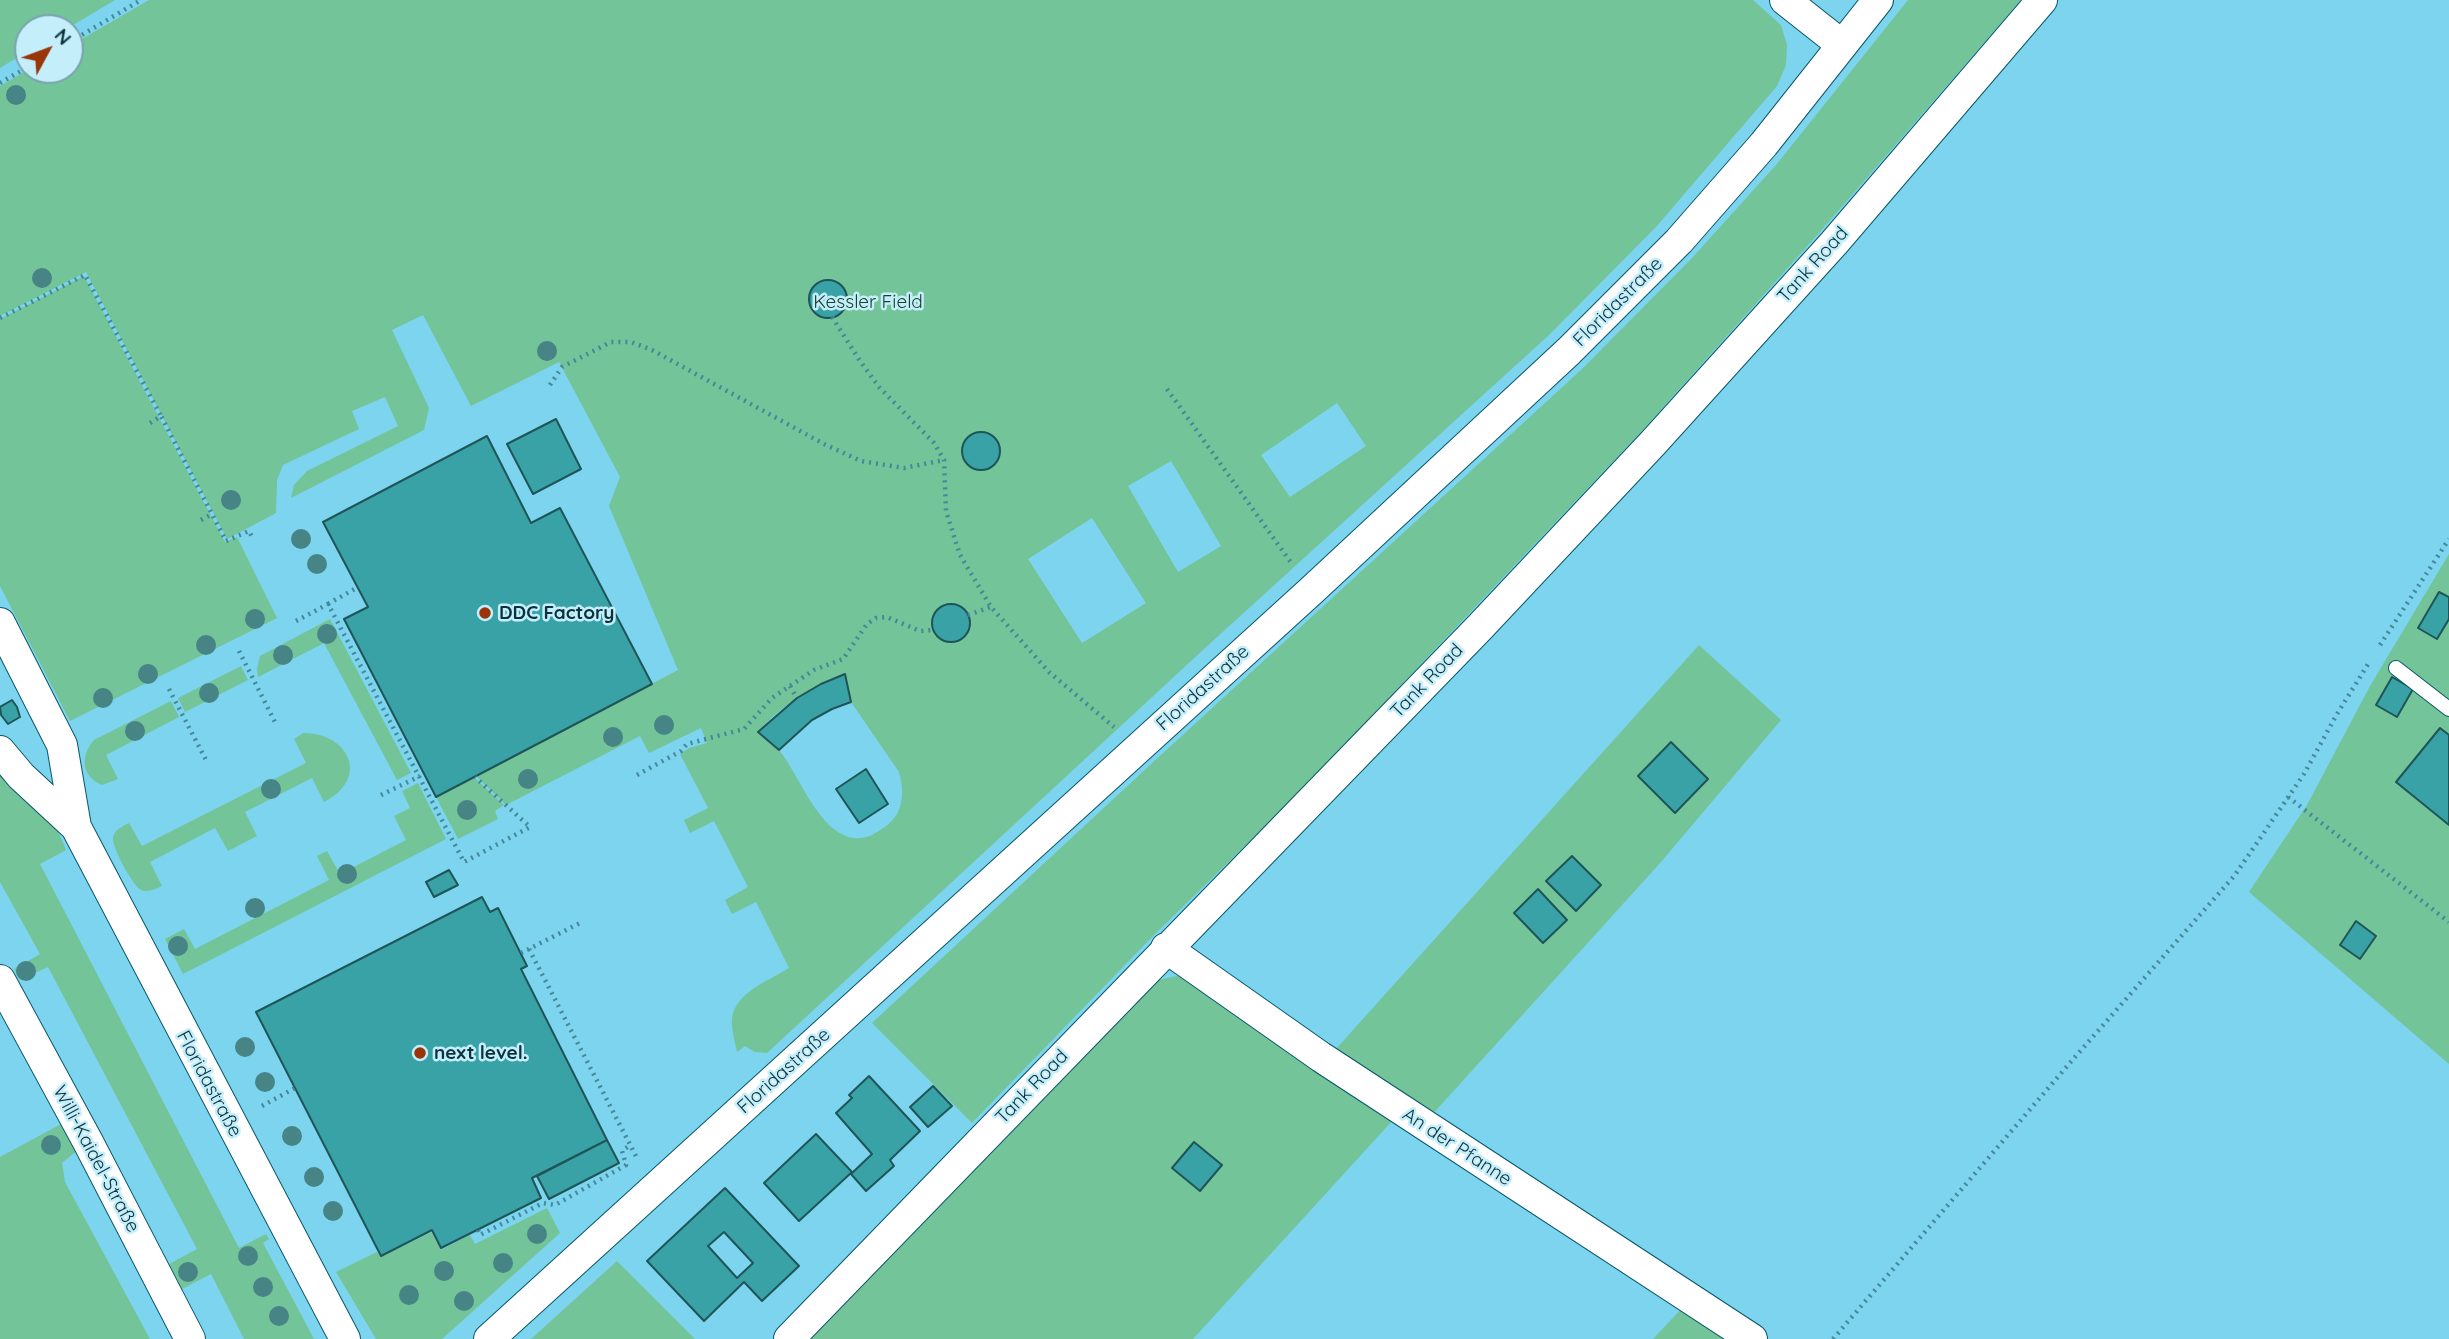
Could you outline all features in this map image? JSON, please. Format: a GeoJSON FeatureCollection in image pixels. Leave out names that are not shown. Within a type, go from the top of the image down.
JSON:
{"type":"FeatureCollection","features":[{"type":"Feature","properties":{"kind":"street"},"geometry":{"type":"LineString","coordinates":[[1785,0],[1842,45]]}},
{"type":"Feature","properties":{"kind":"street","name":"Floridastraße"},"geometry":{"type":"LineString","coordinates":[[489,1339],[1311,590],[1569,351],[1679,241],[1764,144],[1878,0]]}},
{"type":"Feature","properties":{"kind":"street","name":"Tank Road"},"geometry":{"type":"LineString","coordinates":[[789,1339],[1480,627],[1653,443],[1834,243],[2042,0]]}},
{"type":"Feature","properties":{"kind":"street","name":"Floridastraße"},"geometry":{"type":"LineString","coordinates":[[0,623],[62,745],[76,827],[345,1339]]}},
{"type":"Feature","properties":{"kind":"street","name":"Floridastraße"},"geometry":{"type":"LineString","coordinates":[[0,751],[22,776],[76,827]]}},
{"type":"Feature","properties":{"kind":"street","name":"An der Pfanne"},"geometry":{"type":"LineString","coordinates":[[1166,948],[1321,1057],[1752,1339]]}},
{"type":"Feature","properties":{"kind":"street","name":"Willi-Kaidel-Straße"},"geometry":{"type":"LineString","coordinates":[[0,980],[190,1339]]}},
{"type":"Feature","properties":{"kind":"lane"},"geometry":{"type":"LineString","coordinates":[[2396,668],[2449,709]]}},
{"type":"Feature","properties":{"kind":"path"},"geometry":{"type":"LineString","coordinates":[[84,34],[141,0]]}},
{"type":"Feature","properties":{"kind":"path"},"geometry":{"type":"LineString","coordinates":[[0,318],[85,275],[226,541],[249,531],[253,539]]}},
{"type":"Feature","properties":{"kind":"path"},"geometry":{"type":"LineString","coordinates":[[832,317],[879,387],[934,443],[944,460],[946,511],[960,555],[991,607],[1049,672],[1138,747]]}},
{"type":"Feature","properties":{"kind":"path"},"geometry":{"type":"LineString","coordinates":[[550,385],[562,367],[593,350],[611,342],[631,342],[652,350],[860,461],[904,468],[944,460]]}},
{"type":"Feature","properties":{"kind":"path"},"geometry":{"type":"LineString","coordinates":[[1167,389],[1311,590]]}},
{"type":"Feature","properties":{"kind":"path"},"geometry":{"type":"LineString","coordinates":[[150,423],[161,416]]}},
{"type":"Feature","properties":{"kind":"path"},"geometry":{"type":"LineString","coordinates":[[201,520],[212,514]]}},
{"type":"Feature","properties":{"kind":"path"},"geometry":{"type":"LineString","coordinates":[[1833,1339],[2083,1047],[2235,875],[2304,774],[2351,691],[2449,539]]}},
{"type":"Feature","properties":{"kind":"path"},"geometry":{"type":"LineString","coordinates":[[296,621],[358,587]]}},
{"type":"Feature","properties":{"kind":"path"},"geometry":{"type":"LineString","coordinates":[[328,604],[464,862],[530,827],[475,777]]}},
{"type":"Feature","properties":{"kind":"path"},"geometry":{"type":"LineString","coordinates":[[968,615],[991,607]]}},
{"type":"Feature","properties":{"kind":"path"},"geometry":{"type":"LineString","coordinates":[[637,775],[681,751],[687,744],[744,729],[772,698],[814,670],[844,659],[867,624],[876,618],[887,618],[920,631],[933,630]]}},
{"type":"Feature","properties":{"kind":"path"},"geometry":{"type":"LineString","coordinates":[[239,651],[276,724]]}},
{"type":"Feature","properties":{"kind":"path"},"geometry":{"type":"LineString","coordinates":[[790,686],[797,698]]}},
{"type":"Feature","properties":{"kind":"path"},"geometry":{"type":"LineString","coordinates":[[169,689],[206,760]]}},
{"type":"Feature","properties":{"kind":"path"},"geometry":{"type":"LineString","coordinates":[[381,795],[420,776]]}},
{"type":"Feature","properties":{"kind":"path"},"geometry":{"type":"LineString","coordinates":[[2288,797],[2449,922]]}},
{"type":"Feature","properties":{"kind":"path"},"geometry":{"type":"LineString","coordinates":[[521,953],[580,923]]}},
{"type":"Feature","properties":{"kind":"path"},"geometry":{"type":"LineString","coordinates":[[529,948],[641,1167],[658,1185]]}},
{"type":"Feature","properties":{"kind":"path"},"geometry":{"type":"LineString","coordinates":[[478,1230],[480,1234],[543,1203],[555,1205],[626,1165],[622,1151],[630,1145]]}},
{"type":"Feature","properties":{"kind":"green space"},"geometry":{"type":"Polygon","coordinates":[[[0,0],[115,0],[84,18],[84,14],[14,14],[14,60],[0,68],[0,0]]]}},
{"type":"Feature","properties":{"kind":"green space","name":"Kessler Field"},"geometry":{"type":"Polygon","coordinates":[[[149,0],[1753,0],[1781,25],[1787,45],[1786,65],[1777,86],[1656,227],[1549,335],[767,1053],[755,1052],[745,1046],[737,1052],[732,1027],[734,1010],[754,988],[789,968],[756,902],[732,914],[725,900],[748,887],[714,821],[690,833],[684,820],[708,808],[680,754],[689,748],[707,743],[701,728],[649,753],[640,736],[506,805],[476,776],[678,670],[609,506],[620,477],[559,362],[471,406],[423,315],[392,330],[429,408],[424,430],[291,498],[294,485],[307,471],[398,426],[385,397],[352,411],[359,429],[283,465],[277,480],[276,513],[227,539],[86,272],[0,316],[0,86],[14,78],[14,84],[84,84],[84,38],[149,0]],[[1337,403],[1261,455],[1290,497],[1366,446],[1337,403]],[[1171,461],[1128,486],[1178,572],[1221,546],[1171,461]],[[1092,518],[1028,559],[1082,643],[1146,603],[1092,518]],[[844,674],[787,705],[758,732],[779,750],[828,824],[841,834],[856,838],[872,835],[889,824],[899,809],[902,793],[899,772],[851,702],[844,674]]]}},
{"type":"Feature","properties":{"kind":"green space"},"geometry":{"type":"Polygon","coordinates":[[[1908,0],[2021,0],[1819,233],[1641,432],[1294,798],[1154,935],[972,1123],[872,1023],[1582,369],[1692,258],[1776,165],[1908,0]]]}},
{"type":"Feature","properties":{"kind":"green space"},"geometry":{"type":"Polygon","coordinates":[[[84,276],[225,542],[237,537],[277,618],[70,721],[0,586],[0,319],[84,276]]]}},
{"type":"Feature","properties":{"kind":"green space"},"geometry":{"type":"Polygon","coordinates":[[[2449,554],[2449,1064],[2249,892],[2307,805],[2370,686],[2449,554]]]}},
{"type":"Feature","properties":{"kind":"green space"},"geometry":{"type":"Polygon","coordinates":[[[330,619],[411,773],[397,780],[324,643],[258,677],[260,656],[330,619]]]}},
{"type":"Feature","properties":{"kind":"green space"},"geometry":{"type":"Polygon","coordinates":[[[1699,645],[1781,720],[1661,862],[1430,1117],[1335,1050],[1699,645]]]}},
{"type":"Feature","properties":{"kind":"green space"},"geometry":{"type":"Polygon","coordinates":[[[241,666],[248,680],[185,712],[178,698],[241,666]]]}},
{"type":"Feature","properties":{"kind":"green space"},"geometry":{"type":"Polygon","coordinates":[[[171,701],[179,717],[106,755],[118,779],[102,785],[90,776],[85,759],[94,740],[171,701]]]}},
{"type":"Feature","properties":{"kind":"green space"},"geometry":{"type":"Polygon","coordinates":[[[303,733],[319,735],[333,741],[348,759],[350,770],[347,782],[338,792],[324,802],[312,778],[245,812],[257,836],[228,851],[215,828],[150,862],[162,886],[146,891],[137,887],[115,849],[113,837],[117,830],[129,823],[142,846],[306,763],[294,739],[303,733]]]}},
{"type":"Feature","properties":{"kind":"green space"},"geometry":{"type":"Polygon","coordinates":[[[0,760],[37,803],[61,838],[66,850],[40,864],[239,1248],[266,1234],[269,1239],[263,1243],[314,1339],[244,1339],[211,1274],[182,1289],[169,1264],[197,1249],[48,967],[20,980],[14,969],[40,954],[0,882],[0,760]]]}},
{"type":"Feature","properties":{"kind":"green space"},"geometry":{"type":"Polygon","coordinates":[[[474,777],[504,805],[495,811],[498,819],[458,839],[436,797],[474,777]]]}},
{"type":"Feature","properties":{"kind":"green space"},"geometry":{"type":"Polygon","coordinates":[[[418,783],[446,839],[183,974],[165,939],[184,929],[195,949],[329,880],[317,856],[327,851],[340,874],[406,840],[394,816],[410,808],[402,791],[418,783]]]}},
{"type":"Feature","properties":{"kind":"green space"},"geometry":{"type":"Polygon","coordinates":[[[1182,975],[1393,1120],[1193,1339],[810,1339],[1158,980],[1182,975]]]}},
{"type":"Feature","properties":{"kind":"green space"},"geometry":{"type":"Polygon","coordinates":[[[63,1123],[79,1149],[62,1163],[65,1182],[150,1339],[0,1339],[0,1157],[63,1123]]]}},
{"type":"Feature","properties":{"kind":"green space"},"geometry":{"type":"Polygon","coordinates":[[[547,1208],[560,1233],[442,1339],[376,1339],[336,1272],[377,1252],[381,1257],[432,1232],[441,1250],[470,1235],[475,1244],[547,1208]]]}},
{"type":"Feature","properties":{"kind":"green space"},"geometry":{"type":"Polygon","coordinates":[[[617,1261],[695,1339],[531,1339],[617,1261]]]}},
{"type":"Feature","properties":{"kind":"green space"},"geometry":{"type":"Polygon","coordinates":[[[1685,1305],[1735,1339],[1653,1339],[1685,1305]]]}},
{"type":"Feature","properties":{"kind":"building"},"geometry":{"type":"Polygon","coordinates":[[[828,280],[842,285],[847,299],[842,313],[828,318],[814,313],[809,299],[814,285],[828,280]]]}},
{"type":"Feature","properties":{"kind":"building"},"geometry":{"type":"Polygon","coordinates":[[[556,419],[581,469],[533,494],[507,444],[556,419]]]}},
{"type":"Feature","properties":{"kind":"building"},"geometry":{"type":"Polygon","coordinates":[[[981,432],[995,437],[1000,451],[995,465],[981,470],[967,465],[962,451],[967,437],[981,432]]]}},
{"type":"Feature","properties":{"kind":"building","name":"DDC Factory"},"geometry":{"type":"Polygon","coordinates":[[[487,436],[531,523],[560,508],[652,684],[436,797],[344,619],[368,607],[323,522],[487,436]]]}},
{"type":"Feature","properties":{"kind":"building"},"geometry":{"type":"Polygon","coordinates":[[[2439,592],[2449,597],[2449,619],[2437,639],[2418,628],[2439,592]]]}},
{"type":"Feature","properties":{"kind":"building"},"geometry":{"type":"Polygon","coordinates":[[[951,604],[965,609],[970,623],[965,637],[951,642],[937,637],[932,623],[937,609],[951,604]]]}},
{"type":"Feature","properties":{"kind":"building"},"geometry":{"type":"Polygon","coordinates":[[[845,674],[851,702],[812,720],[779,750],[758,732],[797,698],[845,674]]]}},
{"type":"Feature","properties":{"kind":"building"},"geometry":{"type":"Polygon","coordinates":[[[2392,677],[2413,689],[2397,717],[2376,705],[2392,677]]]}},
{"type":"Feature","properties":{"kind":"building"},"geometry":{"type":"Polygon","coordinates":[[[12,700],[20,717],[8,724],[1,715],[0,707],[12,700]]]}},
{"type":"Feature","properties":{"kind":"building"},"geometry":{"type":"Polygon","coordinates":[[[2440,728],[2449,735],[2449,825],[2396,782],[2440,728]]]}},
{"type":"Feature","properties":{"kind":"building"},"geometry":{"type":"Polygon","coordinates":[[[1671,742],[1708,779],[1675,813],[1638,776],[1671,742]]]}},
{"type":"Feature","properties":{"kind":"building"},"geometry":{"type":"Polygon","coordinates":[[[866,769],[888,804],[859,823],[836,789],[866,769]]]}},
{"type":"Feature","properties":{"kind":"building"},"geometry":{"type":"Polygon","coordinates":[[[1572,856],[1601,885],[1576,911],[1546,881],[1572,856]]]}},
{"type":"Feature","properties":{"kind":"building"},"geometry":{"type":"Polygon","coordinates":[[[449,870],[458,885],[434,897],[426,882],[449,870]]]}},
{"type":"Feature","properties":{"kind":"building"},"geometry":{"type":"Polygon","coordinates":[[[1538,889],[1567,920],[1543,943],[1514,913],[1538,889]]]}},
{"type":"Feature","properties":{"kind":"building","name":"next level."},"geometry":{"type":"Polygon","coordinates":[[[482,897],[490,912],[498,908],[527,966],[521,969],[607,1140],[532,1178],[541,1198],[441,1248],[432,1230],[381,1256],[256,1012],[482,897]]]}},
{"type":"Feature","properties":{"kind":"building"},"geometry":{"type":"Polygon","coordinates":[[[2356,921],[2376,936],[2360,959],[2340,945],[2356,921]]]}},
{"type":"Feature","properties":{"kind":"building"},"geometry":{"type":"Polygon","coordinates":[[[869,1076],[920,1131],[890,1160],[894,1166],[866,1191],[851,1174],[872,1154],[836,1113],[852,1098],[849,1095],[869,1076]]]}},
{"type":"Feature","properties":{"kind":"building"},"geometry":{"type":"Polygon","coordinates":[[[933,1086],[952,1106],[928,1127],[910,1107],[933,1086]]]}},
{"type":"Feature","properties":{"kind":"building"},"geometry":{"type":"Polygon","coordinates":[[[816,1134],[852,1172],[799,1221],[764,1183],[816,1134]]]}},
{"type":"Feature","properties":{"kind":"building"},"geometry":{"type":"Polygon","coordinates":[[[607,1140],[619,1163],[549,1199],[537,1176],[607,1140]]]}},
{"type":"Feature","properties":{"kind":"building"},"geometry":{"type":"Polygon","coordinates":[[[1194,1142],[1222,1165],[1200,1191],[1172,1168],[1194,1142]]]}},
{"type":"Feature","properties":{"kind":"building"},"geometry":{"type":"Polygon","coordinates":[[[725,1188],[799,1266],[762,1301],[744,1282],[704,1321],[647,1261],[725,1188]],[[724,1232],[708,1246],[737,1278],[753,1263],[724,1232]]]}},
{"type":"Feature","properties":{"kind":"place","name":"DDC Factory"},"geometry":{"type":"Point","coordinates":[485,613]}},
{"type":"Feature","properties":{"kind":"place","name":"next level."},"geometry":{"type":"Point","coordinates":[420,1053]}}]}
